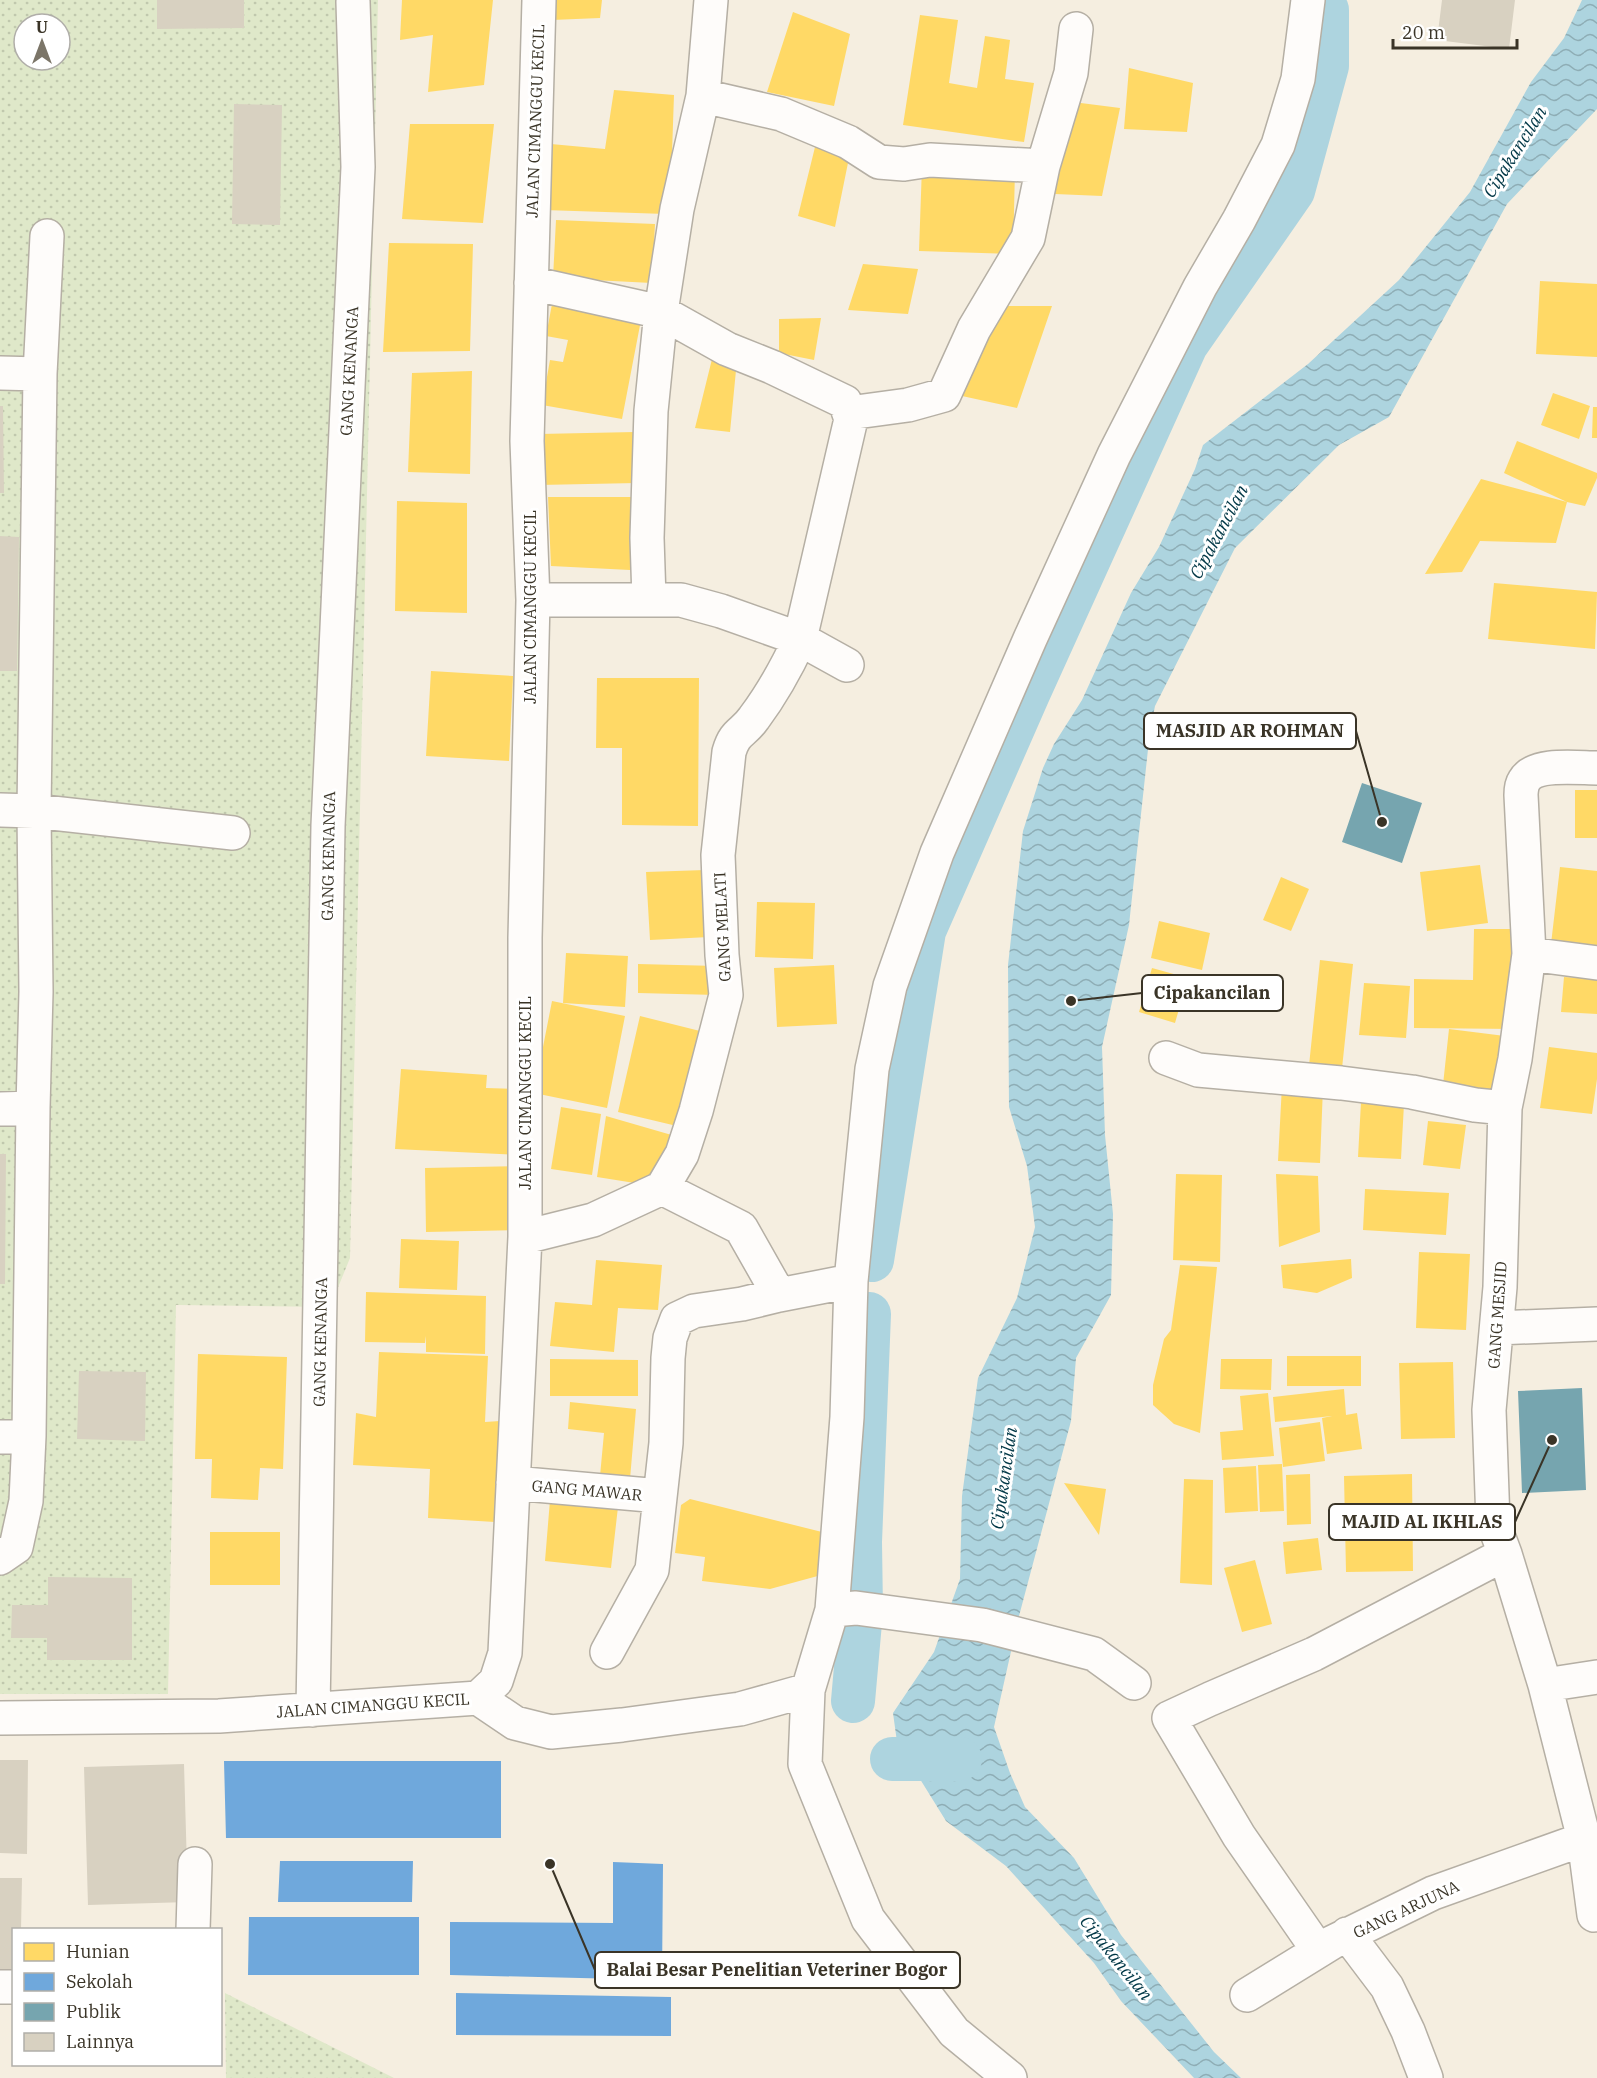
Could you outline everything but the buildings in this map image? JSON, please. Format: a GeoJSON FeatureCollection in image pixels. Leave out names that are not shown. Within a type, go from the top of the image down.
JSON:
{"type":"FeatureCollection","features":[{"type":"Feature","properties":{"kind":"street","name":"JALAN CIMANGGU KECIL"},"geometry":{"type":"LineString","coordinates":[[0,1718],[200,1716],[478,1698],[496,1681],[505,1653],[525,1237],[525,938],[533,600],[527,441],[538,0]]}},
{"type":"Feature","properties":{"kind":"street"},"geometry":{"type":"LineString","coordinates":[[649,599],[647,538],[651,411],[661,312],[677,209],[703,96],[711,0]]}},
{"type":"Feature","properties":{"kind":"street"},"geometry":{"type":"LineString","coordinates":[[1010,2078],[954,2032],[868,1919],[806,1764],[808,1690],[844,1609],[851,1281],[872,1069],[894,975],[937,853],[998,718],[1030,639],[1105,475],[1200,287],[1278,145],[1298,79],[1308,0]]}},
{"type":"Feature","properties":{"kind":"street","name":"GANG KENANGA"},"geometry":{"type":"LineString","coordinates":[[313,1710],[328,826],[358,167],[353,3]]}},
{"type":"Feature","properties":{"kind":"street"},"geometry":{"type":"LineString","coordinates":[[531,283],[661,312],[727,349],[772,366],[844,402],[849,413],[908,405],[944,395],[974,330],[1028,238],[1043,166],[1071,73],[1076,29]]}},
{"type":"Feature","properties":{"kind":"street"},"geometry":{"type":"LineString","coordinates":[[703,96],[781,114],[848,142],[879,162],[904,164],[930,160],[1043,166]]}},
{"type":"Feature","properties":{"kind":"street"},"geometry":{"type":"LineString","coordinates":[[0,1558],[16,1547],[26,1501],[15,1436],[33,1108],[36,992],[34,811],[40,374],[46,236]]}},
{"type":"Feature","properties":{"kind":"street"},"geometry":{"type":"LineString","coordinates":[[0,373],[40,374]]}},
{"type":"Feature","properties":{"kind":"street","name":"GANG MELATI"},"geometry":{"type":"LineString","coordinates":[[662,1188],[682,1154],[696,1111],[726,994],[723,980],[718,855],[729,752],[733,739],[753,721],[786,669],[800,639],[851,419],[849,413]]}},
{"type":"Feature","properties":{"kind":"street"},"geometry":{"type":"LineString","coordinates":[[533,600],[681,600],[721,611],[800,639],[847,665]]}},
{"type":"Feature","properties":{"kind":"street","name":"GANG MESJID"},"geometry":{"type":"LineString","coordinates":[[1594,1915],[1584,1839],[1545,1685],[1493,1522],[1489,1421],[1497,1328],[1505,1108],[1515,1059],[1529,954],[1521,795],[1524,781],[1534,772],[1547,768],[1597,768]]}},
{"type":"Feature","properties":{"kind":"street"},"geometry":{"type":"LineString","coordinates":[[0,810],[34,811],[233,833]]}},
{"type":"Feature","properties":{"kind":"street"},"geometry":{"type":"LineString","coordinates":[[1529,954],[1597,963]]}},
{"type":"Feature","properties":{"kind":"street"},"geometry":{"type":"LineString","coordinates":[[1166,1058],[1198,1070],[1341,1083],[1412,1092],[1475,1105],[1505,1108]]}},
{"type":"Feature","properties":{"kind":"street"},"geometry":{"type":"LineString","coordinates":[[0,1109],[33,1108]]}},
{"type":"Feature","properties":{"kind":"street"},"geometry":{"type":"LineString","coordinates":[[525,1237],[593,1220],[662,1188],[741,1228],[779,1295]]}},
{"type":"Feature","properties":{"kind":"street"},"geometry":{"type":"LineString","coordinates":[[607,1652],[652,1570],[666,1443],[668,1358],[670,1338],[677,1319],[694,1311],[742,1304],[851,1281]]}},
{"type":"Feature","properties":{"kind":"street"},"geometry":{"type":"LineString","coordinates":[[1497,1328],[1597,1324]]}},
{"type":"Feature","properties":{"kind":"street","name":"GANG MAWAR"},"geometry":{"type":"LineString","coordinates":[[513,1483],[660,1496]]}},
{"type":"Feature","properties":{"kind":"street"},"geometry":{"type":"LineString","coordinates":[[1318,1950],[1239,1836],[1169,1718],[1314,1654],[1505,1554]]}},
{"type":"Feature","properties":{"kind":"street"},"geometry":{"type":"LineString","coordinates":[[844,1609],[982,1625],[1024,1635],[1094,1654],[1134,1683]]}},
{"type":"Feature","properties":{"kind":"street"},"geometry":{"type":"LineString","coordinates":[[1545,1685],[1597,1677]]}},
{"type":"Feature","properties":{"kind":"street"},"geometry":{"type":"LineString","coordinates":[[478,1698],[515,1723],[551,1732],[740,1709],[808,1690]]}},
{"type":"Feature","properties":{"kind":"street","name":"GANG ARJUNA"},"geometry":{"type":"LineString","coordinates":[[1426,2078],[1387,1986],[1347,1934],[1433,1893],[1584,1839]]}},
{"type":"Feature","properties":{"kind":"street"},"geometry":{"type":"LineString","coordinates":[[193,1928],[195,1864]]}},
{"type":"Feature","properties":{"kind":"street"},"geometry":{"type":"LineString","coordinates":[[1247,1995],[1347,1934]]}},
{"type":"Feature","properties":{"kind":"green space"},"geometry":{"type":"Polygon","coordinates":[[[0,0],[378,0],[350,1258],[330,1307],[176,1305],[168,1694],[0,1694],[0,0]]]}},
{"type":"Feature","properties":{"kind":"green space"},"geometry":{"type":"Polygon","coordinates":[[[225,1993],[394,2078],[226,2078],[225,1993]]]}},
{"type":"Feature","properties":{"kind":"water"},"geometry":{"type":"Polygon","coordinates":[[[1582,0],[1597,0],[1597,109],[1507,204],[1389,417],[1339,445],[1235,548],[1155,706],[1150,731],[1129,925],[1102,1047],[1105,1135],[1113,1214],[1111,1295],[1076,1358],[1071,1421],[1019,1616],[994,1727],[1025,1807],[1074,1858],[1121,1935],[1214,2052],[1241,2078],[1194,2078],[1121,2001],[1094,1963],[1006,1866],[946,1821],[897,1742],[893,1713],[934,1652],[960,1579],[962,1496],[978,1378],[1017,1298],[1035,1227],[1027,1166],[1009,1107],[1008,965],[1023,831],[1043,768],[1054,744],[1082,700],[1131,593],[1159,547],[1195,469],[1203,445],[1308,364],[1399,280],[1470,192],[1531,82],[1564,38],[1582,0]]]}},
{"type":"Feature","properties":{"kind":"waterway"},"geometry":{"type":"LineString","coordinates":[[872,1260],[924,931],[1186,345],[1293,191],[1327,66],[1327,10]]}},
{"type":"Feature","properties":{"kind":"waterway"},"geometry":{"type":"LineString","coordinates":[[853,1701],[861,1611],[860,1542],[869,1314]]}},
{"type":"Feature","properties":{"kind":"waterway"},"geometry":{"type":"LineString","coordinates":[[892,1759],[960,1759]]}},
{"type":"Feature","properties":{"kind":"place","name":"MASJID AR ROHMAN"},"geometry":{"type":"Point","coordinates":[1382,822]}},
{"type":"Feature","properties":{"kind":"place","name":"Cipakancilan"},"geometry":{"type":"Point","coordinates":[1071,1001]}},
{"type":"Feature","properties":{"kind":"place","name":"MAJID AL IKHLAS"},"geometry":{"type":"Point","coordinates":[1552,1440]}},
{"type":"Feature","properties":{"kind":"place","name":"Balai Besar Penelitian Veteriner Bogor"},"geometry":{"type":"Point","coordinates":[550,1864]}}]}
